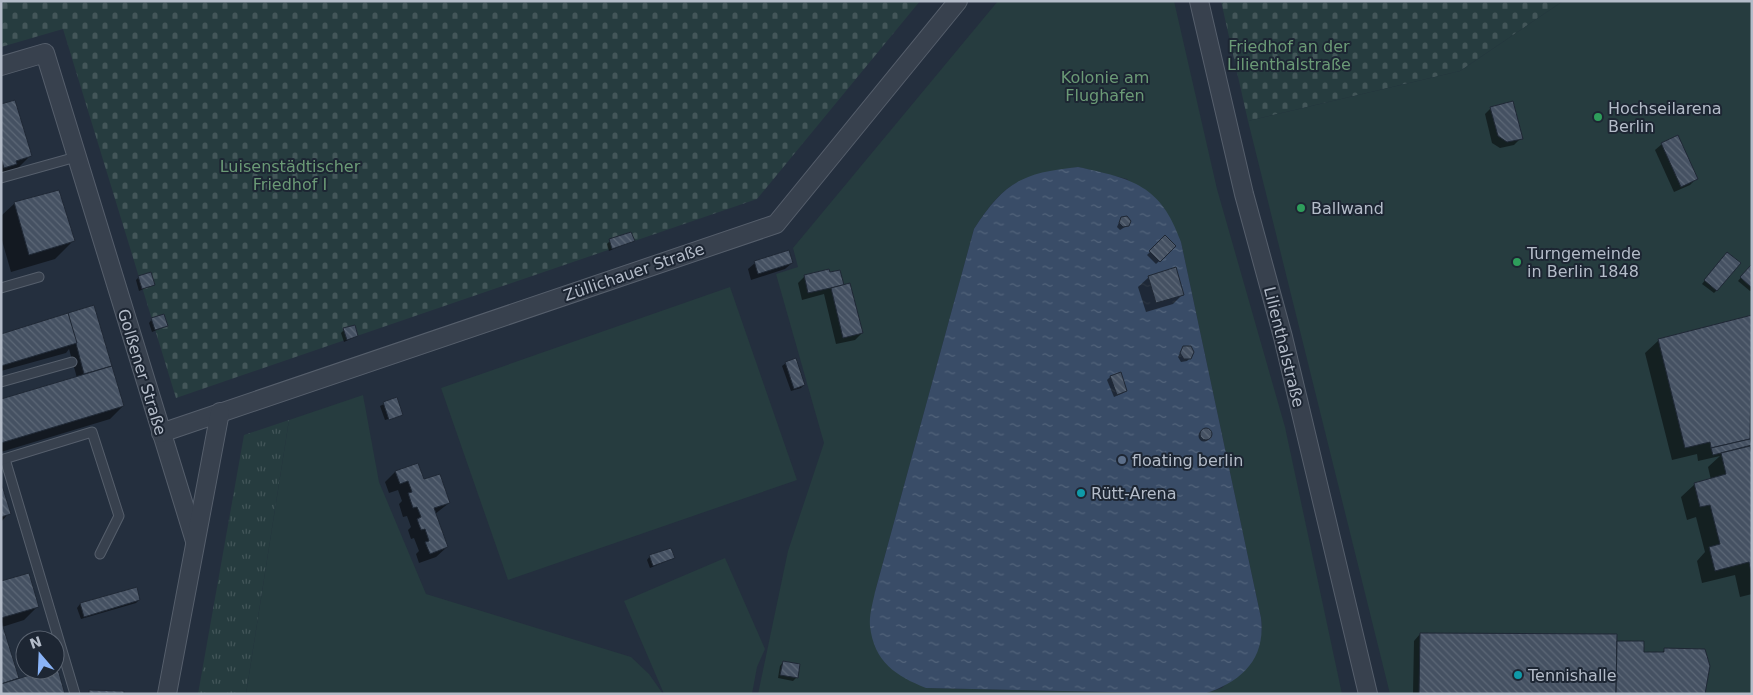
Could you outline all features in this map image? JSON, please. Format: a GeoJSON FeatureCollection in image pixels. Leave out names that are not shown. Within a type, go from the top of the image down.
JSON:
{"type":"FeatureCollection","features":[{"type":"Feature","properties":{"kind":"street","name":"Züllichauer Straße"},"geometry":{"type":"LineString","coordinates":[[161,433],[776,224],[958,1]]}},
{"type":"Feature","properties":{"kind":"street","name":"Lilienthalstraße"},"geometry":{"type":"LineString","coordinates":[[1199,1],[1244,194],[1283,337],[1368,694]]}},
{"type":"Feature","properties":{"kind":"street","name":"Golßener Straße"},"geometry":{"type":"LineString","coordinates":[[1,66],[45,53],[195,541],[167,694]]}},
{"type":"Feature","properties":{"kind":"street"},"geometry":{"type":"LineString","coordinates":[[195,541],[220,412]]}},
{"type":"Feature","properties":{"kind":"lane"},"geometry":{"type":"LineString","coordinates":[[1,178],[76,157]]}},
{"type":"Feature","properties":{"kind":"lane"},"geometry":{"type":"LineString","coordinates":[[1,288],[39,277]]}},
{"type":"Feature","properties":{"kind":"lane"},"geometry":{"type":"LineString","coordinates":[[1,382],[72,362]]}},
{"type":"Feature","properties":{"kind":"lane"},"geometry":{"type":"LineString","coordinates":[[75,694],[3,459],[92,432],[119,516],[100,554]]}},
{"type":"Feature","properties":{"kind":"green space","name":"Luisenstädtischer Friedhof I"},"geometry":{"type":"Polygon","coordinates":[[[1,1],[920,1],[757,199],[176,398],[63,29],[1,47],[1,1]]]}},
{"type":"Feature","properties":{"kind":"green space","name":"Kolonie am Flughafen"},"geometry":{"type":"Polygon","coordinates":[[[998,1],[1174,1],[1217,189],[1285,427],[1342,694],[1203,694],[758,694],[788,551],[824,443],[776,274],[798,267],[793,248],[998,1]],[[1078,167],[1029,178],[1007,189],[996,199],[974,229],[875,592],[926,688],[1203,694],[1222,688],[1259,647],[1262,627],[1261,618],[1181,242],[1127,179],[1078,167]]]}},
{"type":"Feature","properties":{"kind":"green space","name":"Friedhof an der Lilienthalstraße"},"geometry":{"type":"Polygon","coordinates":[[[1221,1],[1563,1],[1460,71],[1248,121],[1221,1]]]}},
{"type":"Feature","properties":{"kind":"green space","name":"Turngemeinde in Berlin 1848"},"geometry":{"type":"Polygon","coordinates":[[[1563,1],[1752,1],[1752,694],[1390,694],[1248,121],[1460,71],[1563,1]]]}},
{"type":"Feature","properties":{"kind":"green space"},"geometry":{"type":"Polygon","coordinates":[[[730,287],[797,480],[508,580],[441,388],[730,287]]]}},
{"type":"Feature","properties":{"kind":"green space"},"geometry":{"type":"Polygon","coordinates":[[[363,395],[379,482],[426,594],[631,657],[649,674],[663,694],[246,694],[289,420],[363,395]]]}},
{"type":"Feature","properties":{"kind":"green space"},"geometry":{"type":"Polygon","coordinates":[[[289,420],[246,694],[198,694],[244,435],[289,420]]]}},
{"type":"Feature","properties":{"kind":"green space"},"geometry":{"type":"Polygon","coordinates":[[[725,558],[765,649],[757,667],[752,694],[664,694],[624,601],[725,558]]]}},
{"type":"Feature","properties":{"kind":"water"},"geometry":{"type":"Polygon","coordinates":[[[1078,167],[1129,181],[1154,196],[1173,223],[1181,242],[1261,618],[1262,633],[1259,646],[1255,657],[1240,676],[1204,694],[926,688],[896,673],[888,666],[876,649],[872,639],[870,617],[875,592],[974,229],[996,200],[1017,182],[1043,172],[1078,167]]]}},
{"type":"Feature","properties":{"kind":"building"},"geometry":{"type":"Polygon","coordinates":[[[15,100],[32,156],[16,161],[17,164],[4,168],[1,158],[1,104],[15,100]]]}},
{"type":"Feature","properties":{"kind":"building"},"geometry":{"type":"Polygon","coordinates":[[[1513,101],[1523,139],[1507,142],[1498,136],[1490,107],[1513,101]]]}},
{"type":"Feature","properties":{"kind":"building"},"geometry":{"type":"Polygon","coordinates":[[[1678,135],[1698,179],[1681,187],[1661,143],[1678,135]]]}},
{"type":"Feature","properties":{"kind":"building"},"geometry":{"type":"Polygon","coordinates":[[[59,190],[75,241],[29,255],[14,202],[59,190]]]}},
{"type":"Feature","properties":{"kind":"building"},"geometry":{"type":"Polygon","coordinates":[[[1127,216],[1131,221],[1129,226],[1123,227],[1119,223],[1121,217],[1127,216]]]}},
{"type":"Feature","properties":{"kind":"building"},"geometry":{"type":"Polygon","coordinates":[[[631,232],[635,241],[612,249],[609,239],[631,232]]]}},
{"type":"Feature","properties":{"kind":"building"},"geometry":{"type":"Polygon","coordinates":[[[1165,235],[1176,246],[1160,262],[1149,251],[1165,235]]]}},
{"type":"Feature","properties":{"kind":"building"},"geometry":{"type":"Polygon","coordinates":[[[789,250],[793,263],[758,274],[754,261],[789,250]]]}},
{"type":"Feature","properties":{"kind":"building"},"geometry":{"type":"Polygon","coordinates":[[[1727,252],[1741,263],[1717,291],[1704,280],[1727,252]]]}},
{"type":"Feature","properties":{"kind":"building"},"geometry":{"type":"Polygon","coordinates":[[[1752,265],[1752,288],[1740,277],[1752,265]]]}},
{"type":"Feature","properties":{"kind":"building"},"geometry":{"type":"Polygon","coordinates":[[[1176,267],[1184,295],[1156,303],[1148,276],[1176,267]]]}},
{"type":"Feature","properties":{"kind":"building"},"geometry":{"type":"Polygon","coordinates":[[[829,269],[830,272],[840,270],[844,285],[808,293],[804,275],[829,269]]]}},
{"type":"Feature","properties":{"kind":"building"},"geometry":{"type":"Polygon","coordinates":[[[151,272],[155,285],[142,289],[138,276],[151,272]]]}},
{"type":"Feature","properties":{"kind":"building"},"geometry":{"type":"Polygon","coordinates":[[[850,283],[863,333],[843,338],[831,288],[850,283]]]}},
{"type":"Feature","properties":{"kind":"building"},"geometry":{"type":"Polygon","coordinates":[[[94,305],[112,366],[84,374],[68,313],[94,305]]]}},
{"type":"Feature","properties":{"kind":"building"},"geometry":{"type":"Polygon","coordinates":[[[68,313],[77,343],[1,366],[1,334],[68,313]]]}},
{"type":"Feature","properties":{"kind":"building"},"geometry":{"type":"Polygon","coordinates":[[[164,314],[168,326],[155,330],[151,318],[164,314]]]}},
{"type":"Feature","properties":{"kind":"building"},"geometry":{"type":"Polygon","coordinates":[[[1752,315],[1750,439],[1711,448],[1710,442],[1685,448],[1658,339],[1752,315]]]}},
{"type":"Feature","properties":{"kind":"building"},"geometry":{"type":"Polygon","coordinates":[[[355,325],[358,336],[347,340],[343,328],[355,325]]]}},
{"type":"Feature","properties":{"kind":"building"},"geometry":{"type":"Polygon","coordinates":[[[1183,346],[1191,346],[1194,352],[1191,359],[1184,359],[1180,353],[1183,346]]]}},
{"type":"Feature","properties":{"kind":"building"},"geometry":{"type":"Polygon","coordinates":[[[796,358],[805,385],[794,389],[785,362],[796,358]]]}},
{"type":"Feature","properties":{"kind":"building"},"geometry":{"type":"Polygon","coordinates":[[[112,366],[124,406],[1,443],[1,399],[112,366]]]}},
{"type":"Feature","properties":{"kind":"building"},"geometry":{"type":"Polygon","coordinates":[[[1121,372],[1127,391],[1117,395],[1110,376],[1121,372]]]}},
{"type":"Feature","properties":{"kind":"building"},"geometry":{"type":"Polygon","coordinates":[[[397,397],[403,415],[389,420],[383,402],[397,397]]]}},
{"type":"Feature","properties":{"kind":"building"},"geometry":{"type":"Polygon","coordinates":[[[1206,428],[1212,434],[1206,440],[1200,434],[1206,428]]]}},
{"type":"Feature","properties":{"kind":"building"},"geometry":{"type":"Polygon","coordinates":[[[1750,439],[1752,445],[1713,455],[1711,448],[1750,439]]]}},
{"type":"Feature","properties":{"kind":"building"},"geometry":{"type":"Polygon","coordinates":[[[1750,446],[1752,454],[1752,578],[1749,562],[1715,571],[1709,547],[1720,544],[1710,505],[1700,507],[1694,483],[1726,474],[1721,453],[1750,446]]]}},
{"type":"Feature","properties":{"kind":"building"},"geometry":{"type":"Polygon","coordinates":[[[418,463],[424,479],[440,474],[450,503],[434,508],[448,547],[430,554],[425,542],[429,541],[425,529],[421,530],[417,519],[421,517],[417,507],[413,508],[408,493],[412,492],[408,481],[400,484],[395,471],[418,463]]]}},
{"type":"Feature","properties":{"kind":"building"},"geometry":{"type":"Polygon","coordinates":[[[1,482],[11,514],[1,517],[1,482]]]}},
{"type":"Feature","properties":{"kind":"building"},"geometry":{"type":"Polygon","coordinates":[[[671,548],[675,558],[653,566],[649,555],[671,548]]]}},
{"type":"Feature","properties":{"kind":"building"},"geometry":{"type":"Polygon","coordinates":[[[29,573],[39,607],[1,618],[1,581],[29,573]]]}},
{"type":"Feature","properties":{"kind":"building"},"geometry":{"type":"Polygon","coordinates":[[[137,587],[140,600],[84,617],[80,603],[137,587]]]}},
{"type":"Feature","properties":{"kind":"building"},"geometry":{"type":"Polygon","coordinates":[[[1,620],[15,665],[15,679],[1,684],[1,620]]]}},
{"type":"Feature","properties":{"kind":"building","name":"Tennishalle"},"geometry":{"type":"Polygon","coordinates":[[[1420,633],[1617,634],[1616,694],[1419,694],[1420,633]]]}},
{"type":"Feature","properties":{"kind":"building"},"geometry":{"type":"Polygon","coordinates":[[[1617,641],[1644,641],[1644,652],[1664,652],[1664,648],[1705,649],[1710,666],[1705,694],[1616,694],[1617,641]]]}},
{"type":"Feature","properties":{"kind":"building"},"geometry":{"type":"Polygon","coordinates":[[[783,661],[800,664],[798,678],[780,675],[783,661]]]}},
{"type":"Feature","properties":{"kind":"building"},"geometry":{"type":"Polygon","coordinates":[[[15,680],[61,680],[65,694],[1,694],[1,684],[15,680]]]}},
{"type":"Feature","properties":{"kind":"building"},"geometry":{"type":"Polygon","coordinates":[[[89,690],[124,691],[124,694],[89,694],[89,690]]]}},
{"type":"Feature","properties":{"kind":"place","name":"Hochseilarena Berlin"},"geometry":{"type":"Point","coordinates":[1598,117]}},
{"type":"Feature","properties":{"kind":"place","name":"Ballwand"},"geometry":{"type":"Point","coordinates":[1301,208]}},
{"type":"Feature","properties":{"kind":"place","name":"Turngemeinde in Berlin 1848"},"geometry":{"type":"Point","coordinates":[1517,262]}},
{"type":"Feature","properties":{"kind":"place","name":"floating berlin"},"geometry":{"type":"Point","coordinates":[1122,460]}},
{"type":"Feature","properties":{"kind":"place","name":"Rütt-Arena"},"geometry":{"type":"Point","coordinates":[1081,493]}},
{"type":"Feature","properties":{"kind":"place","name":"Tennishalle"},"geometry":{"type":"Point","coordinates":[1518,675]}}]}
